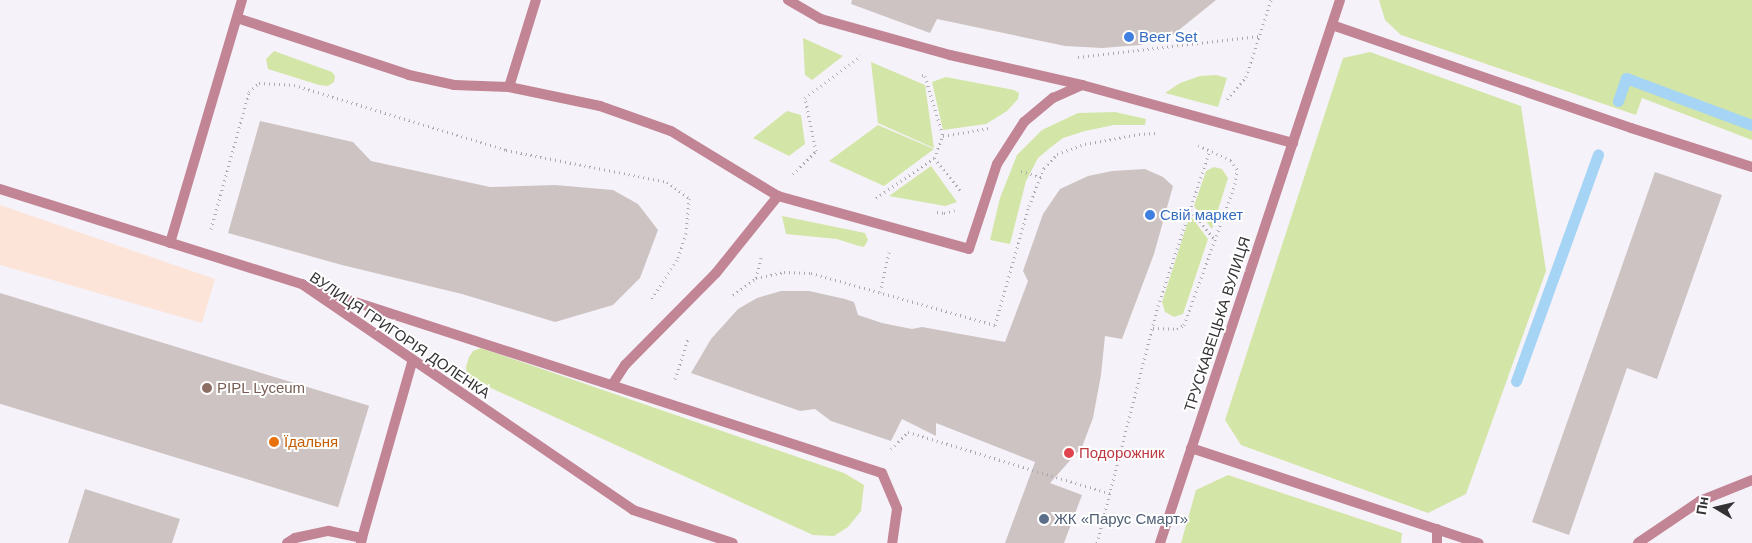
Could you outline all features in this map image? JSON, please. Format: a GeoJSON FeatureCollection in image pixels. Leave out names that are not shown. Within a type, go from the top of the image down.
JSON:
{"type":"FeatureCollection","features":[{"type":"Feature","properties":{"kind":"street"},"geometry":{"type":"LineString","coordinates":[[170,243],[242,0]]}},
{"type":"Feature","properties":{"kind":"street"},"geometry":{"type":"LineString","coordinates":[[509,87],[536,0]]}},
{"type":"Feature","properties":{"kind":"street"},"geometry":{"type":"LineString","coordinates":[[788,0],[821,19],[871,34],[950,55],[1082,85],[1220,121],[1293,143]]}},
{"type":"Feature","properties":{"kind":"street","name":"ТРУСКАВЕЦЬКА ВУЛИЦЯ"},"geometry":{"type":"LineString","coordinates":[[1160,543],[1340,0]]}},
{"type":"Feature","properties":{"kind":"street"},"geometry":{"type":"LineString","coordinates":[[237,18],[409,75],[454,84],[509,87],[600,106],[671,131],[778,196],[969,249],[997,164],[1024,122],[1053,98],[1082,85]]}},
{"type":"Feature","properties":{"kind":"street"},"geometry":{"type":"LineString","coordinates":[[1332,25],[1631,128],[1752,167]]}},
{"type":"Feature","properties":{"kind":"street","name":"ВУЛИЦЯ ГРИГОРІЯ ДОЛЕНКА"},"geometry":{"type":"LineString","coordinates":[[0,189],[302,284],[412,362],[632,510],[733,543]]}},
{"type":"Feature","properties":{"kind":"street"},"geometry":{"type":"LineString","coordinates":[[612,385],[625,365],[716,273],[778,196]]}},
{"type":"Feature","properties":{"kind":"street"},"geometry":{"type":"LineString","coordinates":[[302,284],[882,473],[897,509],[892,543]]}},
{"type":"Feature","properties":{"kind":"street"},"geometry":{"type":"LineString","coordinates":[[287,543],[295,538],[329,530],[361,541],[412,362]]}},
{"type":"Feature","properties":{"kind":"street"},"geometry":{"type":"LineString","coordinates":[[1191,448],[1479,543]]}},
{"type":"Feature","properties":{"kind":"street"},"geometry":{"type":"LineString","coordinates":[[1638,543],[1700,501],[1752,480]]}},
{"type":"Feature","properties":{"kind":"street"},"geometry":{"type":"LineString","coordinates":[[1437,529],[1437,543]]}},
{"type":"Feature","properties":{"kind":"path"},"geometry":{"type":"LineString","coordinates":[[1220,121],[1226,100],[1246,77],[1271,0]]}},
{"type":"Feature","properties":{"kind":"path"},"geometry":{"type":"LineString","coordinates":[[791,175],[816,151],[806,98],[866,52],[871,34]]}},
{"type":"Feature","properties":{"kind":"path"},"geometry":{"type":"LineString","coordinates":[[1069,56],[1078,57],[1259,36]]}},
{"type":"Feature","properties":{"kind":"path"},"geometry":{"type":"LineString","coordinates":[[885,201],[875,199],[934,158],[942,136],[925,76],[917,72]]}},
{"type":"Feature","properties":{"kind":"path"},"geometry":{"type":"LineString","coordinates":[[209,235],[249,92],[259,83],[294,86],[506,150],[667,182],[689,198],[686,233],[677,260],[648,305]]}},
{"type":"Feature","properties":{"kind":"path"},"geometry":{"type":"LineString","coordinates":[[942,136],[995,127],[990,134]]}},
{"type":"Feature","properties":{"kind":"path"},"geometry":{"type":"LineString","coordinates":[[728,298],[756,278],[784,272],[811,273],[995,325],[1030,206],[1044,168],[1057,154],[1085,144],[1139,134],[1164,134]]}},
{"type":"Feature","properties":{"kind":"path"},"geometry":{"type":"LineString","coordinates":[[1153,328],[1177,329],[1184,325],[1235,184],[1237,169],[1232,160],[1210,149],[1191,143]]}},
{"type":"Feature","properties":{"kind":"path"},"geometry":{"type":"LineString","coordinates":[[1098,543],[1153,328],[1210,149]]}},
{"type":"Feature","properties":{"kind":"path"},"geometry":{"type":"LineString","coordinates":[[934,158],[966,198]]}},
{"type":"Feature","properties":{"kind":"path"},"geometry":{"type":"LineString","coordinates":[[1029,174],[1041,177]]}},
{"type":"Feature","properties":{"kind":"path"},"geometry":{"type":"LineString","coordinates":[[935,211],[944,213],[962,209]]}},
{"type":"Feature","properties":{"kind":"path"},"geometry":{"type":"LineString","coordinates":[[1190,210],[1215,240]]}},
{"type":"Feature","properties":{"kind":"path"},"geometry":{"type":"LineString","coordinates":[[880,292],[891,246]]}},
{"type":"Feature","properties":{"kind":"path"},"geometry":{"type":"LineString","coordinates":[[683,382],[674,379],[687,341],[692,334]]}},
{"type":"Feature","properties":{"kind":"path"},"geometry":{"type":"LineString","coordinates":[[888,452],[908,432],[1112,494]]}},
{"type":"Feature","properties":{"kind":"shaded area"},"geometry":{"type":"Polygon","coordinates":[[[0,205],[215,279],[202,323],[0,265],[0,205]]]}},
{"type":"Feature","properties":{"kind":"green space"},"geometry":{"type":"Polygon","coordinates":[[[1379,0],[1752,0],[1752,140],[1642,98],[1636,115],[1401,35],[1385,20],[1379,0]]]}},
{"type":"Feature","properties":{"kind":"green space"},"geometry":{"type":"Polygon","coordinates":[[[803,38],[843,56],[812,80],[805,75],[803,38]]]}},
{"type":"Feature","properties":{"kind":"green space"},"geometry":{"type":"Polygon","coordinates":[[[274,51],[332,72],[335,76],[334,82],[328,86],[319,85],[268,69],[266,59],[274,51]]]}},
{"type":"Feature","properties":{"kind":"green space"},"geometry":{"type":"Polygon","coordinates":[[[1370,52],[1521,106],[1546,271],[1466,494],[1428,513],[1241,445],[1225,420],[1343,58],[1370,52]]]}},
{"type":"Feature","properties":{"kind":"green space"},"geometry":{"type":"Polygon","coordinates":[[[871,62],[925,85],[934,148],[878,123],[871,62]]]}},
{"type":"Feature","properties":{"kind":"green space"},"geometry":{"type":"Polygon","coordinates":[[[1216,75],[1227,78],[1218,107],[1165,93],[1180,83],[1200,76],[1216,75]]]}},
{"type":"Feature","properties":{"kind":"green space"},"geometry":{"type":"Polygon","coordinates":[[[946,77],[1014,90],[1019,93],[1018,99],[1007,111],[986,124],[943,130],[932,82],[946,77]]]}},
{"type":"Feature","properties":{"kind":"green space"},"geometry":{"type":"Polygon","coordinates":[[[787,111],[801,115],[805,144],[789,156],[753,138],[787,111]]]}},
{"type":"Feature","properties":{"kind":"green space"},"geometry":{"type":"Polygon","coordinates":[[[1115,112],[1146,119],[1145,125],[1114,125],[1063,138],[1038,158],[1026,181],[1010,244],[990,240],[1000,198],[1017,155],[1042,130],[1078,113],[1115,112]]]}},
{"type":"Feature","properties":{"kind":"green space"},"geometry":{"type":"Polygon","coordinates":[[[878,125],[934,149],[884,186],[829,161],[878,125]]]}},
{"type":"Feature","properties":{"kind":"green space"},"geometry":{"type":"Polygon","coordinates":[[[931,166],[957,202],[945,206],[889,196],[931,166]]]}},
{"type":"Feature","properties":{"kind":"green space"},"geometry":{"type":"Polygon","coordinates":[[[1214,167],[1222,169],[1228,178],[1212,229],[1194,206],[1206,171],[1214,167]]]}},
{"type":"Feature","properties":{"kind":"green space"},"geometry":{"type":"Polygon","coordinates":[[[1190,215],[1208,239],[1183,314],[1174,317],[1165,312],[1162,302],[1190,215]]]}},
{"type":"Feature","properties":{"kind":"green space"},"geometry":{"type":"Polygon","coordinates":[[[782,216],[865,233],[868,240],[864,247],[837,239],[786,234],[782,216]]]}},
{"type":"Feature","properties":{"kind":"green space"},"geometry":{"type":"Polygon","coordinates":[[[481,348],[844,473],[864,485],[861,511],[848,527],[834,536],[813,535],[467,377],[466,367],[469,357],[473,351],[481,348]]]}},
{"type":"Feature","properties":{"kind":"green space"},"geometry":{"type":"Polygon","coordinates":[[[1228,475],[1402,533],[1401,543],[1181,543],[1196,490],[1228,475]]]}},
{"type":"Feature","properties":{"kind":"building"},"geometry":{"type":"Polygon","coordinates":[[[852,0],[1216,0],[1174,34],[1140,45],[1102,48],[1065,46],[937,19],[930,33],[851,4],[852,0]]]}},
{"type":"Feature","properties":{"kind":"building"},"geometry":{"type":"Polygon","coordinates":[[[260,121],[353,142],[371,161],[490,187],[555,185],[613,190],[638,204],[658,230],[640,278],[613,305],[555,322],[462,294],[342,265],[228,233],[260,121]]]}},
{"type":"Feature","properties":{"kind":"building"},"geometry":{"type":"Polygon","coordinates":[[[1145,169],[1163,177],[1173,186],[1154,254],[1122,339],[1105,336],[1101,375],[1093,418],[1082,447],[1050,483],[1082,495],[1064,543],[1005,543],[1035,462],[936,423],[936,436],[902,419],[891,441],[831,421],[815,409],[800,411],[691,373],[711,339],[738,309],[757,298],[781,291],[809,291],[845,299],[854,302],[858,315],[882,323],[912,329],[922,327],[1005,342],[1028,281],[1023,271],[1043,214],[1060,189],[1088,176],[1112,171],[1145,169]]]}},
{"type":"Feature","properties":{"kind":"building"},"geometry":{"type":"Polygon","coordinates":[[[1655,172],[1722,195],[1657,379],[1627,368],[1569,535],[1532,522],[1655,172]]]}},
{"type":"Feature","properties":{"kind":"building"},"geometry":{"type":"Polygon","coordinates":[[[0,293],[369,406],[338,507],[0,404],[0,293]]]}},
{"type":"Feature","properties":{"kind":"building"},"geometry":{"type":"Polygon","coordinates":[[[85,489],[180,519],[172,543],[68,543],[85,489]]]}},
{"type":"Feature","properties":{"kind":"waterway"},"geometry":{"type":"LineString","coordinates":[[1618,101],[1626,78],[1752,125]]}},
{"type":"Feature","properties":{"kind":"waterway"},"geometry":{"type":"LineString","coordinates":[[1516,381],[1598,154]]}},
{"type":"Feature","properties":{"kind":"place","name":"Beer Set"},"geometry":{"type":"Point","coordinates":[1129,37]}},
{"type":"Feature","properties":{"kind":"place","name":"Свiй маркет"},"geometry":{"type":"Point","coordinates":[1150,215]}},
{"type":"Feature","properties":{"kind":"place","name":"PIPL Lyceum"},"geometry":{"type":"Point","coordinates":[207,388]}},
{"type":"Feature","properties":{"kind":"place","name":"Їдальня"},"geometry":{"type":"Point","coordinates":[274,442]}},
{"type":"Feature","properties":{"kind":"place","name":"Подорожник"},"geometry":{"type":"Point","coordinates":[1069,453]}},
{"type":"Feature","properties":{"kind":"place","name":"ЖК «Парус Смарт»"},"geometry":{"type":"Point","coordinates":[1044,519]}}]}
